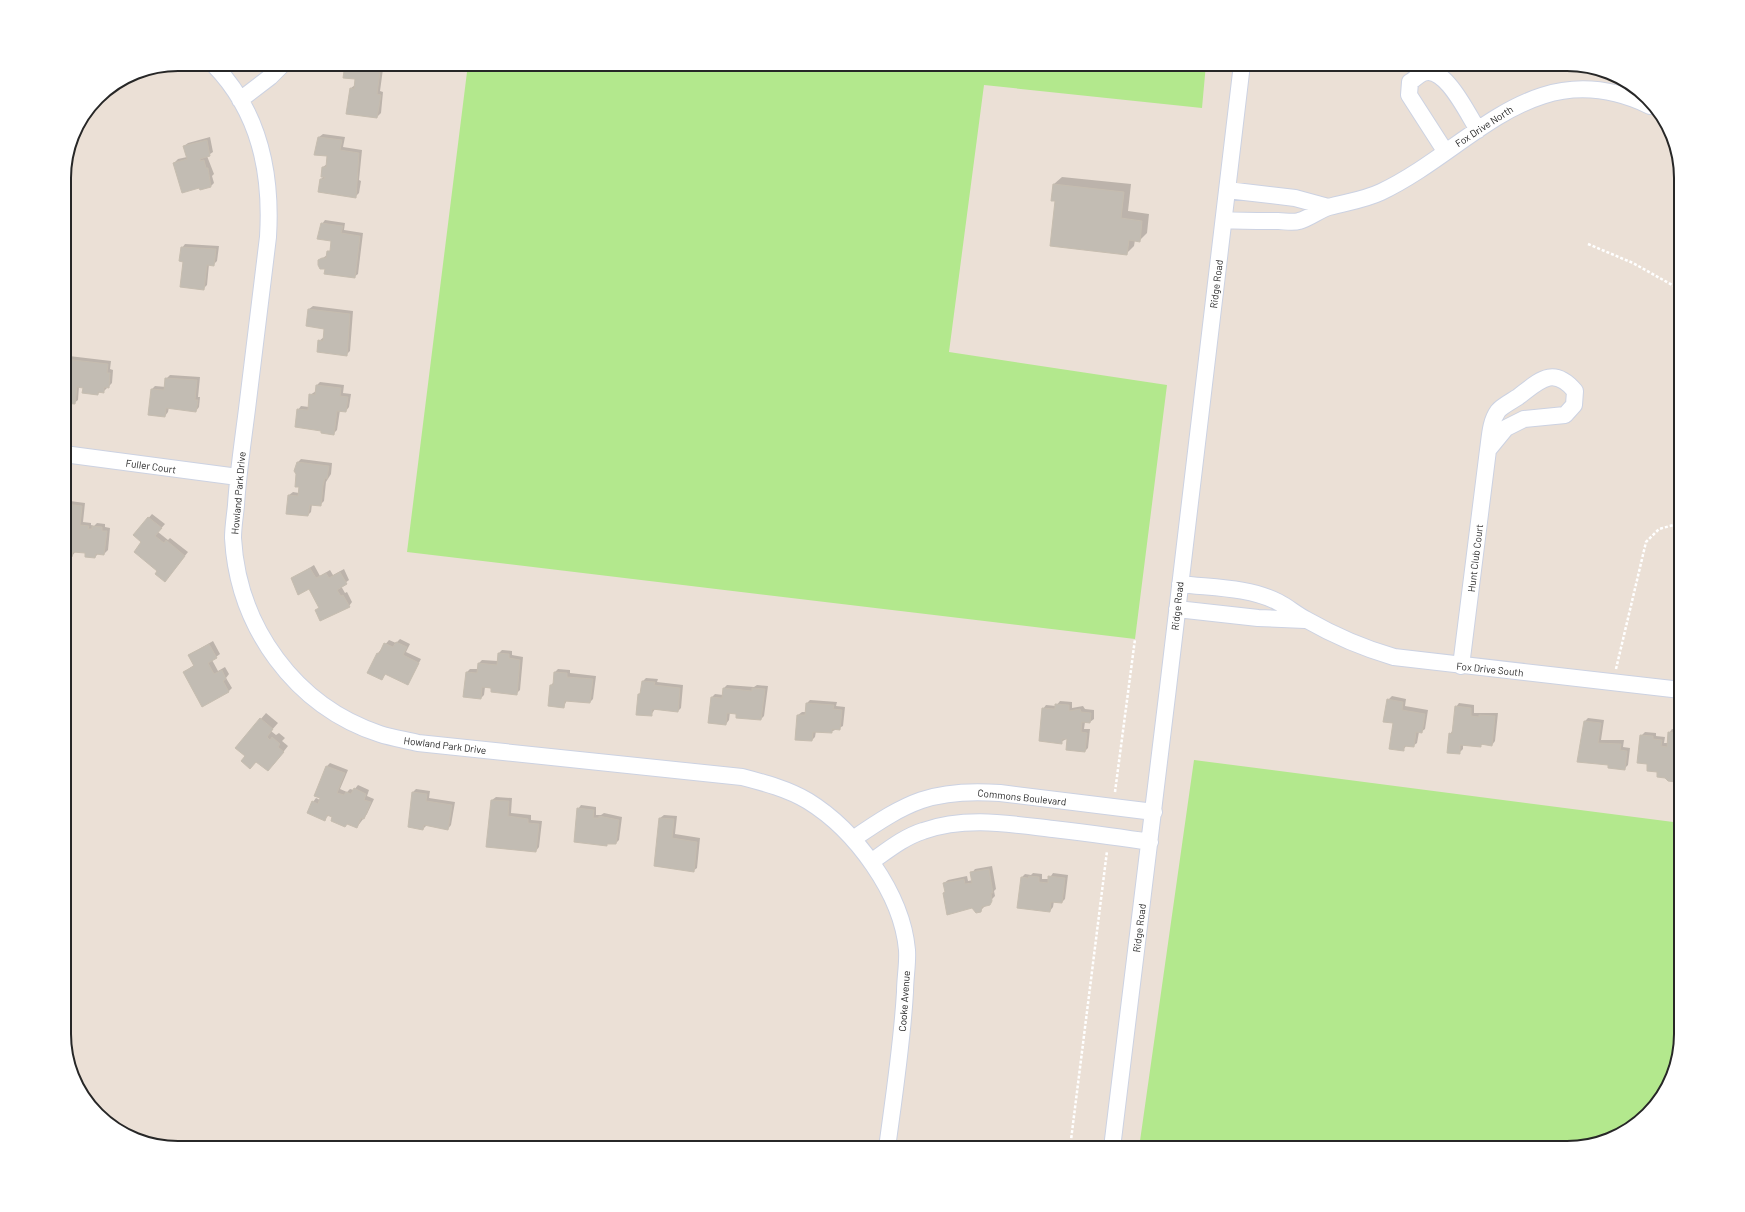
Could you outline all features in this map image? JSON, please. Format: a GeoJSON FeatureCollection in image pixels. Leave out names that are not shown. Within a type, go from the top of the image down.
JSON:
{"type":"FeatureCollection","features":[{"type":"Feature","properties":{"kind":"street","name":"Howland Park Drive"},"geometry":{"type":"LineString","coordinates":[[218,71],[240,100],[253,124],[263,152],[268,178],[270,211],[238,477],[233,537],[238,579],[245,603],[270,650],[286,670],[312,696],[336,714],[380,734],[418,743],[720,775],[766,783],[808,801],[829,817],[852,839],[871,862]]}},
{"type":"Feature","properties":{"kind":"street"},"geometry":{"type":"LineString","coordinates":[[240,100],[276,71]]}},
{"type":"Feature","properties":{"kind":"street","name":"Ridge Road"},"geometry":{"type":"LineString","coordinates":[[1113,1141],[1154,812],[1241,71]]}},
{"type":"Feature","properties":{"kind":"street"},"geometry":{"type":"LineString","coordinates":[[1445,152],[1409,96],[1410,82],[1423,73],[1436,73],[1446,80],[1478,130]]}},
{"type":"Feature","properties":{"kind":"street","name":"Fox Drive North"},"geometry":{"type":"LineString","coordinates":[[1224,220],[1298,222],[1328,207],[1358,201],[1396,184],[1519,104],[1552,93],[1572,90],[1591,90],[1624,96],[1644,104]]}},
{"type":"Feature","properties":{"kind":"street","name":"Fox Drive North"},"geometry":{"type":"LineString","coordinates":[[1227,190],[1295,198],[1328,207]]}},
{"type":"Feature","properties":{"kind":"street","name":"Hunt Club Court"},"geometry":{"type":"LineString","coordinates":[[1461,666],[1491,425],[1498,411],[1540,380],[1552,377],[1566,380],[1575,391],[1574,405],[1565,416],[1524,419],[1506,428],[1488,450]]}},
{"type":"Feature","properties":{"kind":"street","name":"Fuller Court"},"geometry":{"type":"LineString","coordinates":[[71,455],[238,477]]}},
{"type":"Feature","properties":{"kind":"street","name":"Fox Drive South"},"geometry":{"type":"LineString","coordinates":[[1180,584],[1247,591],[1278,602],[1306,620],[1343,639],[1370,650],[1394,657],[1461,666],[1674,689]]}},
{"type":"Feature","properties":{"kind":"street","name":"Fox Drive South"},"geometry":{"type":"LineString","coordinates":[[1177,609],[1258,618],[1306,620]]}},
{"type":"Feature","properties":{"kind":"street","name":"Commons Boulevard"},"geometry":{"type":"LineString","coordinates":[[852,839],[890,813],[921,800],[941,794],[981,792],[1000,793],[1154,812]]}},
{"type":"Feature","properties":{"kind":"street"},"geometry":{"type":"LineString","coordinates":[[871,862],[899,843],[923,831],[949,824],[975,821],[1005,823],[1150,842]]}},
{"type":"Feature","properties":{"kind":"street","name":"Cooke Avenue"},"geometry":{"type":"LineString","coordinates":[[871,862],[890,893],[901,922],[907,950],[903,1023],[888,1141]]}},
{"type":"Feature","properties":{"kind":"path"},"geometry":{"type":"LineString","coordinates":[[1588,244],[1633,263],[1674,286]]}},
{"type":"Feature","properties":{"kind":"path"},"geometry":{"type":"LineString","coordinates":[[1615,683],[1616,663],[1646,542],[1659,529],[1674,525]]}},
{"type":"Feature","properties":{"kind":"path"},"geometry":{"type":"LineString","coordinates":[[1114,807],[1135,639]]}},
{"type":"Feature","properties":{"kind":"path"},"geometry":{"type":"LineString","coordinates":[[1071,1141],[1109,836]]}},
{"type":"Feature","properties":{"kind":"green space"},"geometry":{"type":"Polygon","coordinates":[[[467,71],[1205,71],[1202,108],[984,85],[949,352],[1167,385],[1135,639],[407,552],[467,71]]]}},
{"type":"Feature","properties":{"kind":"green space"},"geometry":{"type":"Polygon","coordinates":[[[1194,760],[1674,822],[1673,1048],[1666,1075],[1656,1093],[1638,1114],[1626,1123],[1608,1133],[1595,1137],[1567,1141],[1140,1141],[1194,760]]]}},
{"type":"Feature","properties":{"kind":"building"},"geometry":{"type":"Polygon","coordinates":[[[344,71],[380,72],[377,94],[381,95],[377,118],[346,114],[350,88],[354,89],[355,79],[343,78],[344,71]]]}},
{"type":"Feature","properties":{"kind":"building"},"geometry":{"type":"Polygon","coordinates":[[[318,137],[342,140],[340,150],[359,153],[356,198],[318,192],[320,179],[324,179],[325,177],[321,177],[322,167],[326,167],[327,156],[314,155],[318,137]]]}},
{"type":"Feature","properties":{"kind":"building"},"geometry":{"type":"Polygon","coordinates":[[[207,140],[210,156],[200,159],[200,161],[204,160],[206,168],[208,168],[211,187],[200,190],[199,188],[182,193],[173,163],[187,159],[183,146],[207,140]]]}},
{"type":"Feature","properties":{"kind":"building"},"geometry":{"type":"Polygon","coordinates":[[[1053,184],[1124,192],[1121,218],[1142,221],[1140,242],[1129,240],[1127,255],[1050,246],[1055,201],[1051,201],[1053,184]]]}},
{"type":"Feature","properties":{"kind":"building"},"geometry":{"type":"Polygon","coordinates":[[[321,223],[343,226],[341,233],[360,236],[355,278],[324,274],[325,269],[320,269],[318,260],[326,258],[327,251],[330,251],[331,241],[317,239],[321,223]]]}},
{"type":"Feature","properties":{"kind":"building"},"geometry":{"type":"Polygon","coordinates":[[[181,247],[216,249],[214,266],[207,265],[204,290],[180,287],[183,262],[179,261],[181,247]]]}},
{"type":"Feature","properties":{"kind":"building"},"geometry":{"type":"Polygon","coordinates":[[[308,309],[350,314],[347,356],[317,352],[318,340],[323,341],[324,329],[306,326],[308,309]]]}},
{"type":"Feature","properties":{"kind":"building"},"geometry":{"type":"Polygon","coordinates":[[[71,360],[108,364],[107,373],[110,373],[109,388],[104,387],[104,393],[98,392],[98,395],[82,393],[83,388],[77,387],[75,404],[71,404],[71,360]]]}},
{"type":"Feature","properties":{"kind":"building"},"geometry":{"type":"Polygon","coordinates":[[[165,378],[197,380],[195,400],[198,400],[196,412],[166,408],[165,417],[148,415],[151,389],[164,390],[165,378]]]}},
{"type":"Feature","properties":{"kind":"building"},"geometry":{"type":"Polygon","coordinates":[[[316,385],[341,388],[340,396],[348,397],[346,412],[337,411],[334,435],[321,433],[321,431],[295,427],[297,409],[308,410],[309,394],[315,395],[316,385]]]}},
{"type":"Feature","properties":{"kind":"building"},"geometry":{"type":"Polygon","coordinates":[[[297,462],[329,466],[327,479],[325,478],[323,486],[321,506],[310,505],[308,516],[286,514],[288,495],[298,496],[299,487],[295,487],[296,474],[294,471],[297,462]]]}},
{"type":"Feature","properties":{"kind":"building"},"geometry":{"type":"Polygon","coordinates":[[[71,505],[82,506],[80,525],[89,526],[88,529],[92,529],[92,526],[102,527],[102,531],[107,531],[104,555],[96,554],[95,558],[85,557],[85,553],[73,552],[71,558],[71,505]]]}},
{"type":"Feature","properties":{"kind":"building"},"geometry":{"type":"Polygon","coordinates":[[[148,517],[162,528],[155,536],[164,543],[166,540],[185,556],[165,582],[155,574],[157,571],[134,552],[141,542],[133,535],[148,517]]]}},
{"type":"Feature","properties":{"kind":"building"},"geometry":{"type":"Polygon","coordinates":[[[310,568],[316,578],[326,573],[329,578],[340,572],[347,584],[337,590],[341,596],[343,595],[350,607],[320,621],[315,610],[319,608],[309,589],[298,595],[291,578],[310,568]]]}},
{"type":"Feature","properties":{"kind":"building"},"geometry":{"type":"Polygon","coordinates":[[[396,642],[407,647],[403,655],[419,663],[408,685],[385,674],[382,680],[367,673],[384,643],[393,647],[396,642]]]}},
{"type":"Feature","properties":{"kind":"building"},"geometry":{"type":"Polygon","coordinates":[[[209,644],[217,658],[208,663],[214,674],[222,670],[226,679],[223,681],[229,692],[202,707],[183,672],[194,666],[188,655],[209,644]]]}},
{"type":"Feature","properties":{"kind":"building"},"geometry":{"type":"Polygon","coordinates":[[[498,653],[509,654],[509,658],[520,660],[517,695],[491,692],[491,688],[482,687],[481,699],[463,697],[466,672],[477,673],[478,663],[497,665],[498,653]]]}},
{"type":"Feature","properties":{"kind":"building"},"geometry":{"type":"Polygon","coordinates":[[[554,672],[567,673],[567,677],[593,679],[590,703],[565,701],[564,708],[548,706],[550,685],[553,685],[554,672]]]}},
{"type":"Feature","properties":{"kind":"building"},"geometry":{"type":"Polygon","coordinates":[[[642,681],[655,682],[654,685],[680,688],[678,712],[652,709],[652,716],[636,715],[638,694],[640,694],[642,681]]]}},
{"type":"Feature","properties":{"kind":"building"},"geometry":{"type":"Polygon","coordinates":[[[723,688],[752,691],[752,688],[765,689],[761,720],[736,718],[736,714],[727,713],[726,725],[708,723],[711,697],[722,698],[723,688]]]}},
{"type":"Feature","properties":{"kind":"building"},"geometry":{"type":"Polygon","coordinates":[[[1387,699],[1403,702],[1402,710],[1425,714],[1422,733],[1416,732],[1414,747],[1404,746],[1404,751],[1389,749],[1393,723],[1383,722],[1387,699]]]}},
{"type":"Feature","properties":{"kind":"building"},"geometry":{"type":"Polygon","coordinates":[[[806,703],[834,705],[833,709],[842,710],[840,730],[832,729],[832,733],[813,732],[812,741],[795,740],[797,715],[805,715],[806,703]]]}},
{"type":"Feature","properties":{"kind":"building"},"geometry":{"type":"Polygon","coordinates":[[[1055,704],[1069,705],[1069,711],[1080,709],[1081,712],[1091,713],[1090,723],[1082,722],[1081,732],[1087,733],[1085,752],[1066,750],[1067,739],[1062,739],[1062,744],[1039,741],[1042,708],[1055,709],[1055,704]]]}},
{"type":"Feature","properties":{"kind":"building"},"geometry":{"type":"Polygon","coordinates":[[[1455,706],[1471,708],[1471,716],[1495,716],[1492,746],[1481,744],[1481,747],[1460,745],[1460,754],[1447,753],[1449,733],[1452,734],[1455,706]]]}},
{"type":"Feature","properties":{"kind":"building"},"geometry":{"type":"Polygon","coordinates":[[[260,718],[273,729],[267,737],[270,740],[272,737],[280,744],[278,747],[284,752],[268,771],[256,762],[250,769],[241,761],[245,756],[235,748],[260,718]]]}},
{"type":"Feature","properties":{"kind":"building"},"geometry":{"type":"Polygon","coordinates":[[[1584,721],[1601,723],[1598,743],[1621,744],[1620,750],[1627,751],[1625,770],[1608,768],[1608,765],[1577,762],[1584,721]]]}},
{"type":"Feature","properties":{"kind":"building"},"geometry":{"type":"Polygon","coordinates":[[[1668,732],[1674,733],[1674,782],[1657,777],[1657,772],[1647,771],[1647,764],[1637,763],[1640,735],[1653,736],[1653,739],[1662,740],[1661,746],[1667,747],[1668,732]]]}},
{"type":"Feature","properties":{"kind":"building"},"geometry":{"type":"Polygon","coordinates":[[[326,766],[345,773],[337,793],[344,795],[346,792],[351,794],[354,788],[366,794],[364,800],[371,802],[364,819],[361,818],[357,828],[347,824],[345,827],[331,821],[332,817],[327,815],[325,821],[307,813],[312,801],[318,804],[320,798],[314,796],[326,766]]]}},
{"type":"Feature","properties":{"kind":"building"},"geometry":{"type":"Polygon","coordinates":[[[412,792],[427,794],[426,801],[452,805],[448,830],[424,825],[423,830],[408,827],[412,792]]]}},
{"type":"Feature","properties":{"kind":"building"},"geometry":{"type":"Polygon","coordinates":[[[491,800],[509,801],[508,816],[528,819],[528,823],[539,824],[536,852],[486,847],[491,800]]]}},
{"type":"Feature","properties":{"kind":"building"},"geometry":{"type":"Polygon","coordinates":[[[577,808],[594,810],[593,818],[599,818],[599,816],[619,820],[616,844],[607,844],[607,846],[574,842],[577,808]]]}},
{"type":"Feature","properties":{"kind":"building"},"geometry":{"type":"Polygon","coordinates":[[[659,818],[674,819],[672,838],[697,842],[694,872],[654,866],[659,818]]]}},
{"type":"Feature","properties":{"kind":"building"},"geometry":{"type":"Polygon","coordinates":[[[989,869],[993,893],[991,893],[992,901],[990,905],[982,907],[981,912],[976,913],[972,908],[947,915],[943,893],[945,892],[943,883],[964,879],[965,884],[972,883],[970,872],[989,869]]]}},
{"type":"Feature","properties":{"kind":"building"},"geometry":{"type":"Polygon","coordinates":[[[1029,876],[1039,877],[1039,882],[1048,883],[1048,876],[1065,878],[1062,903],[1051,902],[1050,912],[1017,908],[1021,877],[1028,878],[1029,876]]]}}]}
